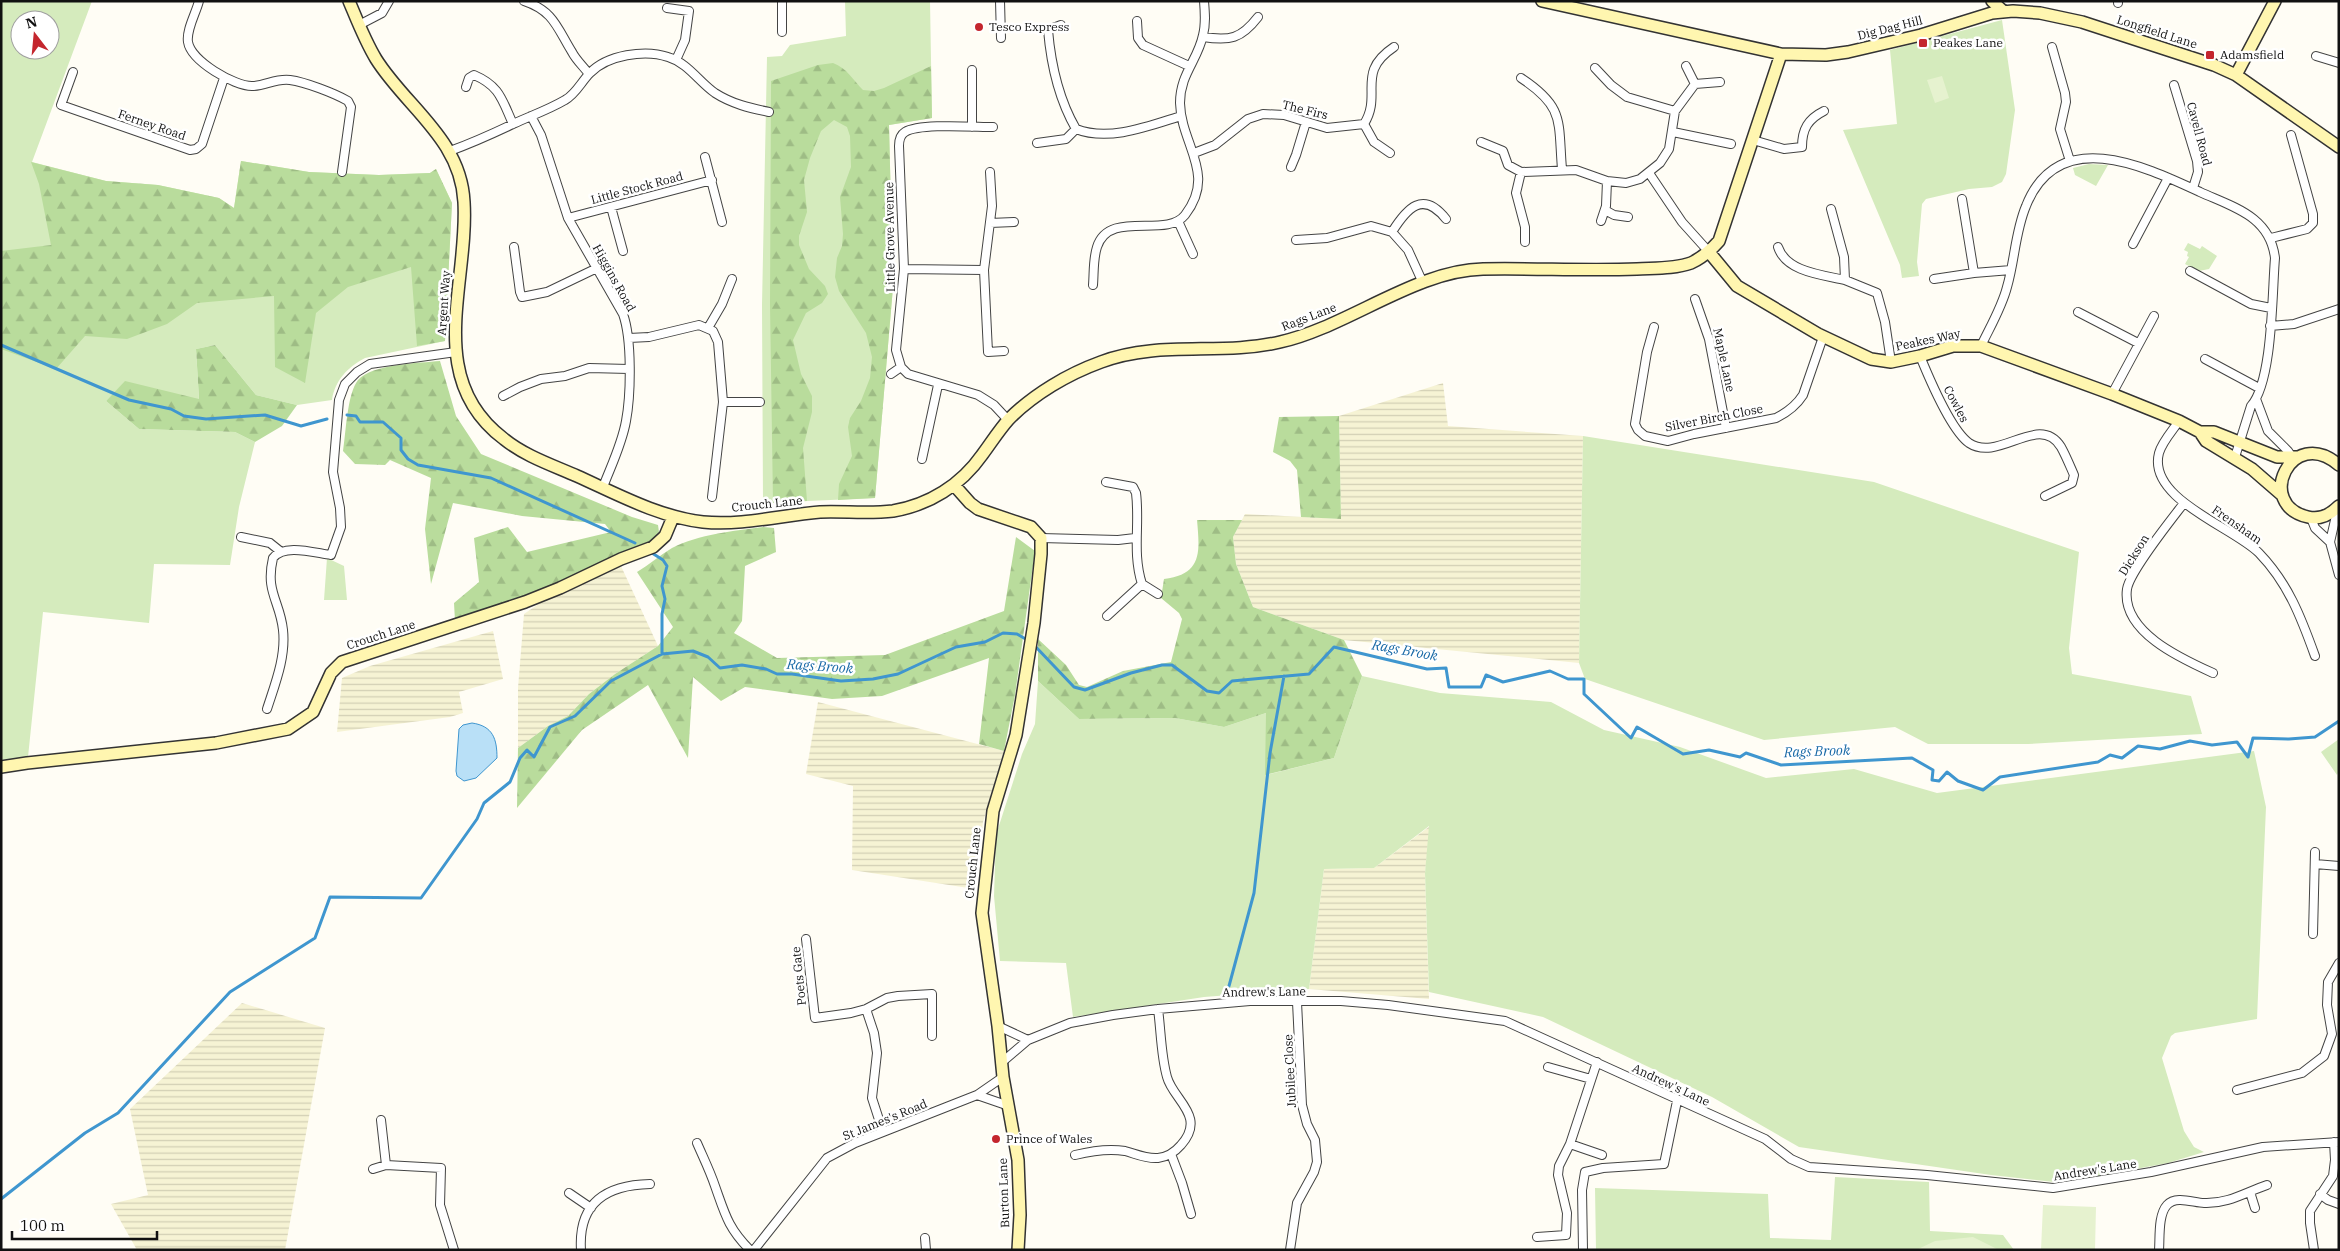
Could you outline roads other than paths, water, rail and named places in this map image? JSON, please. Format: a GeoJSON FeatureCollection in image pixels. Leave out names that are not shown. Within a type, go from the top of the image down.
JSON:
{"type":"FeatureCollection","features":[{"type":"Feature","properties":{"kind":"street"},"geometry":{"type":"LineString","coordinates":[[199,1],[188,37],[189,45],[205,64],[224,78],[248,86],[280,80],[294,80],[348,101],[350,107],[342,172]]}},
{"type":"Feature","properties":{"kind":"street","name":"Argent Way"},"geometry":{"type":"LineString","coordinates":[[349,1],[374,56],[405,97],[430,122],[450,151],[459,172],[464,202],[455,321],[456,352],[458,368],[469,397],[480,415],[497,434],[517,448],[603,488],[673,517]]}},
{"type":"Feature","properties":{"kind":"street"},"geometry":{"type":"LineString","coordinates":[[360,25],[382,13],[388,1]]}},
{"type":"Feature","properties":{"kind":"street"},"geometry":{"type":"LineString","coordinates":[[524,1],[539,8],[558,24],[571,50],[589,74]]}},
{"type":"Feature","properties":{"kind":"street"},"geometry":{"type":"LineString","coordinates":[[782,1],[782,32]]}},
{"type":"Feature","properties":{"kind":"street"},"geometry":{"type":"LineString","coordinates":[[1000,1],[1001,38]]}},
{"type":"Feature","properties":{"kind":"street"},"geometry":{"type":"LineString","coordinates":[[1093,285],[1096,248],[1101,239],[1109,232],[1125,226],[1164,224],[1178,221],[1189,209],[1197,188],[1199,174],[1181,116],[1181,92],[1189,66],[1203,37],[1204,1]]}},
{"type":"Feature","properties":{"kind":"street","name":"Dig Dag Hill"},"geometry":{"type":"LineString","coordinates":[[1542,1],[1781,54],[1826,55],[1848,52],[1921,35],[2003,12]]}},
{"type":"Feature","properties":{"kind":"street"},"geometry":{"type":"LineString","coordinates":[[1992,1],[2003,12]]}},
{"type":"Feature","properties":{"kind":"street"},"geometry":{"type":"LineString","coordinates":[[2236,75],[2276,1]]}},
{"type":"Feature","properties":{"kind":"street"},"geometry":{"type":"LineString","coordinates":[[667,8],[689,11],[685,40],[676,60]]}},
{"type":"Feature","properties":{"kind":"street","name":"Longfield Lane"},"geometry":{"type":"LineString","coordinates":[[2003,12],[2040,13],[2082,22],[2214,65],[2236,75],[2339,147]]}},
{"type":"Feature","properties":{"kind":"street"},"geometry":{"type":"LineString","coordinates":[[1203,37],[1222,40],[1234,38],[1258,17]]}},
{"type":"Feature","properties":{"kind":"street"},"geometry":{"type":"LineString","coordinates":[[1137,21],[1138,38],[1143,44],[1189,66]]}},
{"type":"Feature","properties":{"kind":"street"},"geometry":{"type":"LineString","coordinates":[[1061,25],[1048,30],[1051,63],[1058,87],[1076,130]]}},
{"type":"Feature","properties":{"kind":"street"},"geometry":{"type":"LineString","coordinates":[[1390,153],[1374,142],[1364,124],[1371,107],[1373,71],[1380,58],[1394,47]]}},
{"type":"Feature","properties":{"kind":"street"},"geometry":{"type":"LineString","coordinates":[[2052,47],[2065,92],[2066,102],[2060,129],[2070,161]]}},
{"type":"Feature","properties":{"kind":"street"},"geometry":{"type":"LineString","coordinates":[[450,151],[481,140],[571,96],[601,63],[619,56],[652,54],[676,60],[720,96],[735,104],[769,112]]}},
{"type":"Feature","properties":{"kind":"street"},"geometry":{"type":"LineString","coordinates":[[1649,173],[1682,222],[1709,252],[1719,241],[1725,226],[1781,54]]}},
{"type":"Feature","properties":{"kind":"street"},"geometry":{"type":"LineString","coordinates":[[2316,56],[2339,63]]}},
{"type":"Feature","properties":{"kind":"street"},"geometry":{"type":"LineString","coordinates":[[1686,66],[1695,84]]}},
{"type":"Feature","properties":{"kind":"street"},"geometry":{"type":"LineString","coordinates":[[1595,68],[1611,85],[1627,97],[1674,112]]}},
{"type":"Feature","properties":{"kind":"street"},"geometry":{"type":"LineString","coordinates":[[972,70],[972,127],[993,127]]}},
{"type":"Feature","properties":{"kind":"street","name":"Ferney Road"},"geometry":{"type":"LineString","coordinates":[[72,72],[61,105],[190,150],[196,149],[202,144],[224,78]]}},
{"type":"Feature","properties":{"kind":"street"},"geometry":{"type":"LineString","coordinates":[[466,88],[469,78],[474,75],[488,81],[497,89],[513,124]]}},
{"type":"Feature","properties":{"kind":"street"},"geometry":{"type":"LineString","coordinates":[[1521,78],[1544,95],[1556,113],[1562,169]]}},
{"type":"Feature","properties":{"kind":"street"},"geometry":{"type":"LineString","coordinates":[[1481,142],[1503,151],[1508,164],[1521,172],[1562,169],[1583,172],[1607,181],[1626,182],[1640,179],[1660,163],[1669,149],[1673,132],[1674,112],[1695,84],[1720,82]]}},
{"type":"Feature","properties":{"kind":"street","name":"Cavell Road"},"geometry":{"type":"LineString","coordinates":[[2174,85],[2196,161],[2198,172],[2193,188]]}},
{"type":"Feature","properties":{"kind":"street"},"geometry":{"type":"LineString","coordinates":[[1753,140],[1784,149],[1802,147],[1803,130],[1806,125],[1824,112]]}},
{"type":"Feature","properties":{"kind":"street","name":"The Firs"},"geometry":{"type":"LineString","coordinates":[[1194,153],[1215,145],[1248,120],[1258,115],[1276,114],[1327,128],[1364,124]]}},
{"type":"Feature","properties":{"kind":"street","name":"Higgins Road"},"geometry":{"type":"LineString","coordinates":[[531,116],[541,135],[568,218],[622,314],[629,338],[626,420],[603,488]]}},
{"type":"Feature","properties":{"kind":"street"},"geometry":{"type":"LineString","coordinates":[[1076,130],[1092,133],[1120,132],[1143,128],[1181,116]]}},
{"type":"Feature","properties":{"kind":"street"},"geometry":{"type":"LineString","coordinates":[[1291,167],[1306,122]]}},
{"type":"Feature","properties":{"kind":"street","name":"Little Grove Avenue"},"geometry":{"type":"LineString","coordinates":[[901,367],[896,340],[903,294],[904,269],[899,146],[901,137],[906,132],[922,128],[972,127]]}},
{"type":"Feature","properties":{"kind":"street"},"geometry":{"type":"LineString","coordinates":[[1037,143],[1066,139],[1076,130]]}},
{"type":"Feature","properties":{"kind":"street"},"geometry":{"type":"LineString","coordinates":[[1673,132],[1731,144]]}},
{"type":"Feature","properties":{"kind":"street"},"geometry":{"type":"LineString","coordinates":[[2271,238],[2307,229],[2313,223],[2314,214],[2291,136]]}},
{"type":"Feature","properties":{"kind":"street"},"geometry":{"type":"LineString","coordinates":[[705,157],[722,222]]}},
{"type":"Feature","properties":{"kind":"street"},"geometry":{"type":"LineString","coordinates":[[1982,346],[2007,289],[2020,224],[2029,199],[2048,174],[2070,161],[2092,157],[2111,158],[2193,188],[2242,211],[2260,224],[2271,238],[2275,258],[2266,366],[2256,399],[2251,406],[2234,457]]}},
{"type":"Feature","properties":{"kind":"street"},"geometry":{"type":"LineString","coordinates":[[990,172],[992,206],[984,270],[988,352],[1004,352]]}},
{"type":"Feature","properties":{"kind":"street"},"geometry":{"type":"LineString","coordinates":[[1521,172],[1516,193],[1525,227],[1525,242]]}},
{"type":"Feature","properties":{"kind":"street"},"geometry":{"type":"LineString","coordinates":[[2133,244],[2168,178]]}},
{"type":"Feature","properties":{"kind":"street","name":"Little Stock Road"},"geometry":{"type":"LineString","coordinates":[[568,218],[712,180]]}},
{"type":"Feature","properties":{"kind":"street"},"geometry":{"type":"LineString","coordinates":[[1601,221],[1605,210],[1607,181]]}},
{"type":"Feature","properties":{"kind":"street"},"geometry":{"type":"LineString","coordinates":[[1962,199],[1974,273]]}},
{"type":"Feature","properties":{"kind":"street"},"geometry":{"type":"LineString","coordinates":[[1392,232],[1403,215],[1416,205],[1428,204],[1435,206],[1446,218]]}},
{"type":"Feature","properties":{"kind":"street"},"geometry":{"type":"LineString","coordinates":[[611,207],[623,251]]}},
{"type":"Feature","properties":{"kind":"street"},"geometry":{"type":"LineString","coordinates":[[1831,208],[1844,257],[1845,280]]}},
{"type":"Feature","properties":{"kind":"street"},"geometry":{"type":"LineString","coordinates":[[1605,210],[1628,217]]}},
{"type":"Feature","properties":{"kind":"street"},"geometry":{"type":"LineString","coordinates":[[1178,221],[1193,254]]}},
{"type":"Feature","properties":{"kind":"street"},"geometry":{"type":"LineString","coordinates":[[990,223],[1014,222]]}},
{"type":"Feature","properties":{"kind":"street"},"geometry":{"type":"LineString","coordinates":[[1296,240],[1327,238],[1371,226],[1392,232],[1408,250],[1423,283]]}},
{"type":"Feature","properties":{"kind":"street"},"geometry":{"type":"LineString","coordinates":[[514,247],[522,297],[548,292],[595,269]]}},
{"type":"Feature","properties":{"kind":"street"},"geometry":{"type":"LineString","coordinates":[[1778,247],[1781,256],[1792,265],[1845,280],[1877,293],[1885,322],[1891,362]]}},
{"type":"Feature","properties":{"kind":"street","name":"Rags Lane"},"geometry":{"type":"LineString","coordinates":[[954,485],[969,471],[1008,420],[1023,407],[1056,384],[1083,370],[1121,356],[1160,350],[1255,346],[1282,342],[1313,332],[1449,273],[1477,269],[1578,271],[1675,268],[1694,262],[1709,252]]}},
{"type":"Feature","properties":{"kind":"street","name":"Peakes Way"},"geometry":{"type":"LineString","coordinates":[[1709,252],[1737,286],[1823,337],[1871,358],[1891,362],[1953,346],[1982,346],[2112,394],[2179,421],[2200,432],[2214,432],[2277,457],[2320,454],[2330,458],[2339,466]]}},
{"type":"Feature","properties":{"kind":"street"},"geometry":{"type":"LineString","coordinates":[[904,269],[984,270]]}},
{"type":"Feature","properties":{"kind":"street"},"geometry":{"type":"LineString","coordinates":[[1934,279],[2012,270]]}},
{"type":"Feature","properties":{"kind":"street"},"geometry":{"type":"LineString","coordinates":[[2190,271],[2251,304],[2271,308]]}},
{"type":"Feature","properties":{"kind":"street"},"geometry":{"type":"LineString","coordinates":[[708,328],[722,304],[732,278]]}},
{"type":"Feature","properties":{"kind":"street","name":"Maple Lane"},"geometry":{"type":"LineString","coordinates":[[1695,299],[1709,339],[1726,428]]}},
{"type":"Feature","properties":{"kind":"street"},"geometry":{"type":"LineString","coordinates":[[2270,326],[2294,324],[2339,309]]}},
{"type":"Feature","properties":{"kind":"street"},"geometry":{"type":"LineString","coordinates":[[2078,312],[2138,344]]}},
{"type":"Feature","properties":{"kind":"street"},"geometry":{"type":"LineString","coordinates":[[2112,394],[2154,316]]}},
{"type":"Feature","properties":{"kind":"street"},"geometry":{"type":"LineString","coordinates":[[629,338],[649,336],[695,325],[708,328],[715,334],[718,342],[723,402],[712,497]]}},
{"type":"Feature","properties":{"kind":"street","name":"Silver Birch Close"},"geometry":{"type":"LineString","coordinates":[[1654,327],[1634,418],[1638,430],[1645,436],[1668,441],[1776,418],[1798,403],[1808,384],[1823,337]]}},
{"type":"Feature","properties":{"kind":"street"},"geometry":{"type":"LineString","coordinates":[[267,709],[279,675],[283,644],[282,624],[271,586],[273,558],[280,552],[287,550],[330,555],[341,527],[334,472],[339,400],[346,384],[357,372],[370,364],[456,352]]}},
{"type":"Feature","properties":{"kind":"street","name":"Cowles"},"geometry":{"type":"LineString","coordinates":[[1920,356],[1953,423],[1961,436],[1970,443],[1978,447],[1990,449],[2027,435],[2040,434],[2051,438],[2060,446],[2074,475],[2072,483],[2045,496]]}},
{"type":"Feature","properties":{"kind":"street"},"geometry":{"type":"LineString","coordinates":[[2204,359],[2259,388]]}},
{"type":"Feature","properties":{"kind":"street"},"geometry":{"type":"LineString","coordinates":[[891,374],[901,367],[908,374],[938,385],[978,395],[994,405],[1008,420]]}},
{"type":"Feature","properties":{"kind":"street"},"geometry":{"type":"LineString","coordinates":[[504,396],[541,379],[565,376],[590,368],[629,369]]}},
{"type":"Feature","properties":{"kind":"street"},"geometry":{"type":"LineString","coordinates":[[922,459],[938,385]]}},
{"type":"Feature","properties":{"kind":"street"},"geometry":{"type":"LineString","coordinates":[[2256,399],[2268,430],[2295,457],[2284,471],[2281,481],[2282,495]]}},
{"type":"Feature","properties":{"kind":"street"},"geometry":{"type":"LineString","coordinates":[[723,402],[760,402]]}},
{"type":"Feature","properties":{"kind":"street","name":"Frensham"},"geometry":{"type":"LineString","coordinates":[[2179,421],[2159,453],[2159,468],[2168,489],[2184,503],[2235,534],[2257,552],[2275,572],[2292,596],[2315,656]]}},
{"type":"Feature","properties":{"kind":"street","name":"Peakes Way"},"geometry":{"type":"LineString","coordinates":[[2200,432],[2206,441],[2234,457],[2282,495],[2291,510],[2300,516],[2311,518]]}},
{"type":"Feature","properties":{"kind":"street"},"geometry":{"type":"LineString","coordinates":[[1106,482],[1133,487],[1137,500],[1135,538],[1137,564],[1142,584],[1158,594]]}},
{"type":"Feature","properties":{"kind":"street"},"geometry":{"type":"LineString","coordinates":[[954,485],[978,509],[1031,527],[1037,531],[1040,538],[1118,540],[1135,538]]}},
{"type":"Feature","properties":{"kind":"street","name":"Crouch Lane"},"geometry":{"type":"LineString","coordinates":[[1,768],[27,763],[216,743],[288,729],[313,712],[331,673],[342,662],[516,605],[560,588],[621,559],[653,547],[665,536],[673,517],[698,522],[725,523],[820,512],[894,510],[925,502],[954,485]]}},
{"type":"Feature","properties":{"kind":"street","name":"Dickson"},"geometry":{"type":"LineString","coordinates":[[2184,503],[2133,573],[2127,589],[2128,599],[2130,609],[2140,629],[2186,661],[2213,673]]}},
{"type":"Feature","properties":{"kind":"street"},"geometry":{"type":"LineString","coordinates":[[2330,542],[2315,528],[2311,518],[2329,515],[2338,506]]}},
{"type":"Feature","properties":{"kind":"street"},"geometry":{"type":"LineString","coordinates":[[2338,506],[2330,542],[2339,576]]}},
{"type":"Feature","properties":{"kind":"street"},"geometry":{"type":"LineString","coordinates":[[240,537],[270,543],[280,552]]}},
{"type":"Feature","properties":{"kind":"street","name":"Crouch Lane"},"geometry":{"type":"LineString","coordinates":[[1003,1077],[998,1026],[982,913],[984,882],[993,811],[1016,735],[1034,623],[1041,554],[1040,538]]}},
{"type":"Feature","properties":{"kind":"street"},"geometry":{"type":"LineString","coordinates":[[1107,616],[1142,584]]}},
{"type":"Feature","properties":{"kind":"street"},"geometry":{"type":"LineString","coordinates":[[2313,934],[2316,852]]}},
{"type":"Feature","properties":{"kind":"street"},"geometry":{"type":"LineString","coordinates":[[2316,864],[2339,866]]}},
{"type":"Feature","properties":{"kind":"street","name":"Poets Gate"},"geometry":{"type":"LineString","coordinates":[[806,939],[815,1018],[866,1009],[887,998],[914,993],[932,994],[932,1036]]}},
{"type":"Feature","properties":{"kind":"street"},"geometry":{"type":"LineString","coordinates":[[2237,1090],[2302,1073],[2324,1056],[2332,1034],[2327,1005],[2328,982],[2339,963]]}},
{"type":"Feature","properties":{"kind":"street","name":"Andrew's Lane"},"geometry":{"type":"LineString","coordinates":[[1002,1062],[1028,1040],[1070,1023],[1158,1009],[1250,1002],[1341,1001],[1388,1005],[1505,1021],[1597,1062],[1677,1101],[1765,1139],[1791,1159],[1809,1168],[1927,1175],[2053,1188],[2152,1172],[2263,1148],[2336,1142]]}},
{"type":"Feature","properties":{"kind":"street","name":"Jubilee Close"},"geometry":{"type":"LineString","coordinates":[[1290,1250],[1297,1202],[1314,1172],[1317,1162],[1315,1140],[1307,1124],[1302,1105],[1298,1002]]}},
{"type":"Feature","properties":{"kind":"street"},"geometry":{"type":"LineString","coordinates":[[866,1009],[874,1033],[876,1053],[872,1098],[883,1132]]}},
{"type":"Feature","properties":{"kind":"street"},"geometry":{"type":"LineString","coordinates":[[1075,1155],[1114,1150],[1146,1158],[1161,1158],[1171,1154],[1185,1141],[1190,1122],[1185,1104],[1171,1088],[1166,1077],[1158,1009]]}},
{"type":"Feature","properties":{"kind":"street"},"geometry":{"type":"LineString","coordinates":[[998,1026],[1028,1040]]}},
{"type":"Feature","properties":{"kind":"street"},"geometry":{"type":"LineString","coordinates":[[1537,1237],[1566,1235],[1566,1205],[1558,1175],[1559,1166],[1570,1144],[1597,1062]]}},
{"type":"Feature","properties":{"kind":"street"},"geometry":{"type":"LineString","coordinates":[[1548,1067],[1591,1079]]}},
{"type":"Feature","properties":{"kind":"street","name":"St James's Road"},"geometry":{"type":"LineString","coordinates":[[754,1250],[827,1158],[855,1143],[977,1095],[1003,1077]]}},
{"type":"Feature","properties":{"kind":"street","name":"Burton Lane"},"geometry":{"type":"LineString","coordinates":[[1003,1077],[1018,1160],[1020,1216],[1018,1250]]}},
{"type":"Feature","properties":{"kind":"street"},"geometry":{"type":"LineString","coordinates":[[977,1095],[1008,1106]]}},
{"type":"Feature","properties":{"kind":"street"},"geometry":{"type":"LineString","coordinates":[[1582,1250],[1582,1190],[1585,1172],[1603,1168],[1664,1164],[1677,1101]]}},
{"type":"Feature","properties":{"kind":"street"},"geometry":{"type":"LineString","coordinates":[[381,1120],[386,1165]]}},
{"type":"Feature","properties":{"kind":"street"},"geometry":{"type":"LineString","coordinates":[[697,1142],[727,1222],[737,1237],[750,1250]]}},
{"type":"Feature","properties":{"kind":"street"},"geometry":{"type":"LineString","coordinates":[[2314,1250],[2310,1211],[2333,1176],[2336,1142]]}},
{"type":"Feature","properties":{"kind":"street"},"geometry":{"type":"LineString","coordinates":[[1570,1144],[1602,1155]]}},
{"type":"Feature","properties":{"kind":"street"},"geometry":{"type":"LineString","coordinates":[[1171,1154],[1182,1182],[1191,1214]]}},
{"type":"Feature","properties":{"kind":"street"},"geometry":{"type":"LineString","coordinates":[[373,1169],[386,1165],[441,1168],[440,1205],[454,1250]]}},
{"type":"Feature","properties":{"kind":"street"},"geometry":{"type":"LineString","coordinates":[[581,1250],[582,1228],[591,1208],[612,1190],[624,1185],[650,1184]]}},
{"type":"Feature","properties":{"kind":"street"},"geometry":{"type":"LineString","coordinates":[[2159,1250],[2162,1216],[2166,1205],[2170,1202],[2180,1200],[2213,1203],[2231,1200],[2267,1184]]}},
{"type":"Feature","properties":{"kind":"street"},"geometry":{"type":"LineString","coordinates":[[2250,1192],[2255,1208]]}},
{"type":"Feature","properties":{"kind":"street"},"geometry":{"type":"LineString","coordinates":[[569,1193],[591,1208]]}},
{"type":"Feature","properties":{"kind":"street"},"geometry":{"type":"LineString","coordinates":[[2320,1194],[2328,1200],[2339,1204]]}},
{"type":"Feature","properties":{"kind":"street"},"geometry":{"type":"LineString","coordinates":[[925,1238],[926,1250]]}},
{"type":"Feature","properties":{"kind":"water"},"geometry":{"type":"Polygon","coordinates":[[[472,723],[485,727],[492,734],[495,739],[497,758],[476,778],[464,781],[457,776],[456,771],[459,729],[463,725],[472,723]]]}},
{"type":"Feature","properties":{"kind":"waterway"},"geometry":{"type":"LineString","coordinates":[[1,345],[129,400],[171,409],[184,416],[206,419],[265,415],[301,426],[327,419]]}},
{"type":"Feature","properties":{"kind":"waterway"},"geometry":{"type":"LineString","coordinates":[[347,415],[356,416],[360,422],[383,422],[401,438],[401,450],[408,459],[418,465],[491,478],[635,543]]}},
{"type":"Feature","properties":{"kind":"waterway"},"geometry":{"type":"LineString","coordinates":[[652,553],[663,560],[667,566],[662,586],[665,599],[662,614],[662,654]]}},
{"type":"Feature","properties":{"kind":"waterway"},"geometry":{"type":"LineString","coordinates":[[1,1199],[85,1133],[118,1113],[230,992],[315,938],[330,897],[421,898],[477,819],[484,803],[510,782],[520,758],[527,750],[534,757],[550,727],[575,716],[611,681],[662,654],[693,651],[708,657],[720,668],[742,665],[766,669],[777,674],[792,674],[841,681],[873,679],[898,674],[956,647],[985,642],[1003,633],[1017,634],[1029,641]]}},
{"type":"Feature","properties":{"kind":"waterway","name":"Rags Brook"},"geometry":{"type":"LineString","coordinates":[[1034,645],[1074,687],[1085,690],[1131,673],[1162,665],[1172,665],[1207,691],[1219,693],[1232,681],[1309,674],[1334,647],[1427,669],[1446,668],[1449,687],[1481,687],[1486,675],[1503,682],[1550,671],[1568,679],[1584,679],[1584,694],[1631,738],[1637,727],[1683,754],[1709,750],[1740,757],[1746,753],[1781,765],[1912,758],[1933,770],[1932,780],[1939,781],[1947,772],[1958,781],[1983,790],[2000,777],[2098,762],[2110,755],[2122,758],[2138,746],[2160,749],[2190,741],[2212,745],[2237,742],[2248,757],[2253,738],[2289,739],[2315,737],[2339,721]]}},
{"type":"Feature","properties":{"kind":"waterway"},"geometry":{"type":"LineString","coordinates":[[1229,986],[1254,893],[1270,753],[1284,676]]}},
{"type":"Feature","properties":{"kind":"place","name":"Tesco Express"},"geometry":{"type":"Point","coordinates":[979,27]}},
{"type":"Feature","properties":{"kind":"place","name":"Peakes Lane"},"geometry":{"type":"Point","coordinates":[1923,43]}},
{"type":"Feature","properties":{"kind":"place","name":"Adamsfield"},"geometry":{"type":"Point","coordinates":[2210,55]}},
{"type":"Feature","properties":{"kind":"place","name":"Prince of Wales"},"geometry":{"type":"Point","coordinates":[996,1139]}}]}
